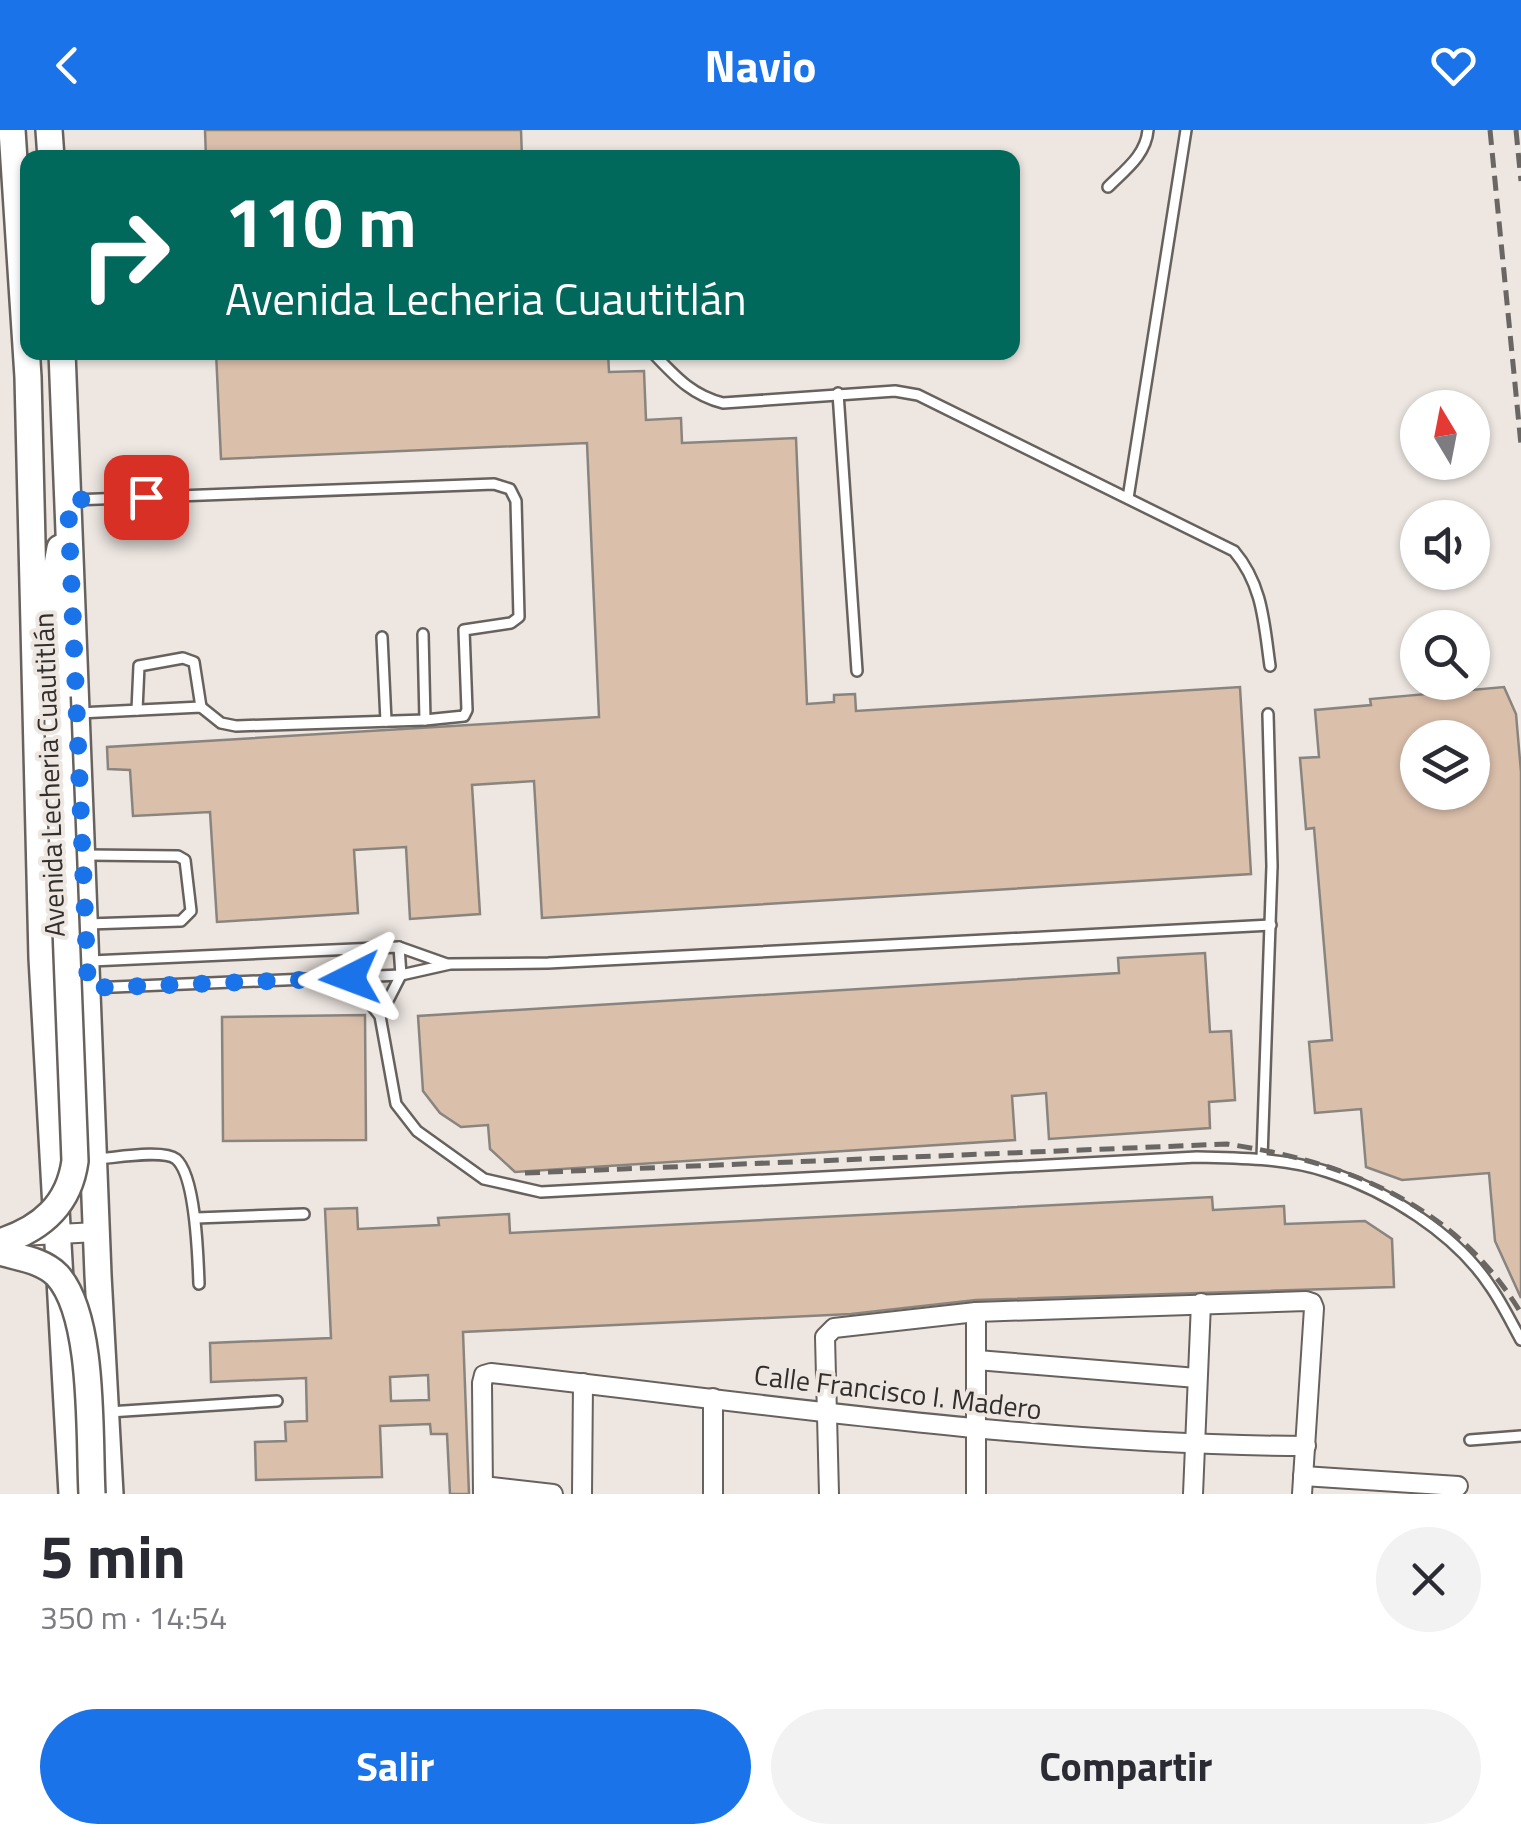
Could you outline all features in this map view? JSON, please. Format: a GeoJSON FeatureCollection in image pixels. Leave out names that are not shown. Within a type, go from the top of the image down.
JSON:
{"type":"FeatureCollection","features":[{"type":"Feature","properties":{"kind":"main road","name":"Avenida Lecheria Cuautitlán"},"geometry":{"type":"LineString","coordinates":[[12,130],[20,254]]}},
{"type":"Feature","properties":{"kind":"main road","name":"Avenida Lecheria Cuautitlán"},"geometry":{"type":"LineString","coordinates":[[27,360],[42,958],[72,1494]]}},
{"type":"Feature","properties":{"kind":"main road"},"geometry":{"type":"LineString","coordinates":[[0,1240],[26,1234],[55,1210],[72,1181],[75,1161],[67,705],[54,581],[68,500],[62,360]]}},
{"type":"Feature","properties":{"kind":"main road","name":"Avenida Lecheria Cuautitlán"},"geometry":{"type":"LineString","coordinates":[[67,705],[82,855],[110,1494]]}},
{"type":"Feature","properties":{"kind":"main road"},"geometry":{"type":"LineString","coordinates":[[0,1252],[49,1269],[75,1307],[85,1357],[92,1494]]}},
{"type":"Feature","properties":{"kind":"main road"},"geometry":{"type":"LineString","coordinates":[[60,1280],[78,1272],[98,1275]]}},
{"type":"Feature","properties":{"kind":"street"},"geometry":{"type":"LineString","coordinates":[[0,1240],[96,1232]]}},
{"type":"Feature","properties":{"kind":"street"},"geometry":{"type":"LineString","coordinates":[[1193,1494],[1192,1446],[1202,1303]]}},
{"type":"Feature","properties":{"kind":"street"},"geometry":{"type":"LineString","coordinates":[[829,1494],[828,1331],[976,1312],[1202,1303],[1312,1303],[1303,1485],[1458,1486]]}},
{"type":"Feature","properties":{"kind":"street"},"geometry":{"type":"LineString","coordinates":[[976,1312],[976,1494]]}},
{"type":"Feature","properties":{"kind":"street"},"geometry":{"type":"LineString","coordinates":[[976,1360],[1197,1378]]}},
{"type":"Feature","properties":{"kind":"street","name":"Calle Francisco I. Madero"},"geometry":{"type":"LineString","coordinates":[[483,1490],[482,1383],[484,1376],[491,1373],[1055,1437],[1192,1446],[1306,1446]]}},
{"type":"Feature","properties":{"kind":"street"},"geometry":{"type":"LineString","coordinates":[[582,1494],[583,1384]]}},
{"type":"Feature","properties":{"kind":"street"},"geometry":{"type":"LineString","coordinates":[[712,1398],[713,1494]]}},
{"type":"Feature","properties":{"kind":"street"},"geometry":{"type":"LineString","coordinates":[[483,1490],[552,1494]]}},
{"type":"Feature","properties":{"kind":"lane"},"geometry":{"type":"LineString","coordinates":[[1108,187],[1141,154],[1148,130]]}},
{"type":"Feature","properties":{"kind":"lane"},"geometry":{"type":"LineString","coordinates":[[1128,498],[1186,130]]}},
{"type":"Feature","properties":{"kind":"lane"},"geometry":{"type":"LineString","coordinates":[[660,360],[686,388],[723,403],[838,393],[895,391],[918,395],[1234,551],[1259,589],[1270,666]]}},
{"type":"Feature","properties":{"kind":"lane"},"geometry":{"type":"LineString","coordinates":[[838,393],[856,671]]}},
{"type":"Feature","properties":{"kind":"lane"},"geometry":{"type":"LineString","coordinates":[[67,705],[136,710],[202,707],[221,723],[236,726],[456,718],[464,716],[467,710],[464,630],[511,623],[518,618],[516,501],[510,489],[494,484],[68,500]]}},
{"type":"Feature","properties":{"kind":"lane"},"geometry":{"type":"LineString","coordinates":[[422,634],[424,720]]}},
{"type":"Feature","properties":{"kind":"lane"},"geometry":{"type":"LineString","coordinates":[[382,638],[386,721]]}},
{"type":"Feature","properties":{"kind":"lane"},"geometry":{"type":"LineString","coordinates":[[136,710],[139,666],[183,658],[194,662],[198,672],[202,707]]}},
{"type":"Feature","properties":{"kind":"lane"},"geometry":{"type":"LineString","coordinates":[[1262,1158],[1271,925],[1268,714]]}},
{"type":"Feature","properties":{"kind":"lane"},"geometry":{"type":"LineString","coordinates":[[82,855],[178,856],[185,860],[191,911],[181,920],[85,924]]}},
{"type":"Feature","properties":{"kind":"lane"},"geometry":{"type":"LineString","coordinates":[[88,988],[401,975],[450,964],[548,963],[1271,925]]}},
{"type":"Feature","properties":{"kind":"lane"},"geometry":{"type":"LineString","coordinates":[[86,961],[399,947],[450,964]]}},
{"type":"Feature","properties":{"kind":"lane"},"geometry":{"type":"LineString","coordinates":[[380,1016],[401,975],[399,947]]}},
{"type":"Feature","properties":{"kind":"lane"},"geometry":{"type":"LineString","coordinates":[[347,950],[350,978],[380,1016],[396,1104],[417,1131],[484,1179],[540,1192],[1197,1157],[1262,1158],[1327,1172],[1390,1200],[1444,1236],[1489,1283],[1521,1340]]}},
{"type":"Feature","properties":{"kind":"lane"},"geometry":{"type":"LineString","coordinates":[[94,1160],[162,1154],[175,1158],[196,1218],[199,1284]]}},
{"type":"Feature","properties":{"kind":"lane"},"geometry":{"type":"LineString","coordinates":[[196,1218],[304,1214]]}},
{"type":"Feature","properties":{"kind":"lane"},"geometry":{"type":"LineString","coordinates":[[106,1412],[277,1402]]}},
{"type":"Feature","properties":{"kind":"lane"},"geometry":{"type":"LineString","coordinates":[[1470,1440],[1521,1436]]}},
{"type":"Feature","properties":{"kind":"building"},"geometry":{"type":"Polygon","coordinates":[[[205,130],[521,130],[522,150],[206,150],[205,130]]]}},
{"type":"Feature","properties":{"kind":"building"},"geometry":{"type":"Polygon","coordinates":[[[216,360],[608,360],[609,372],[644,371],[646,420],[681,418],[682,443],[796,438],[807,704],[834,702],[834,695],[855,694],[856,711],[1240,687],[1251,874],[542,918],[534,781],[472,785],[480,914],[410,919],[406,847],[354,850],[358,913],[217,922],[210,812],[133,816],[130,770],[108,769],[107,747],[599,717],[587,443],[221,459],[216,360]]]}},
{"type":"Feature","properties":{"kind":"building"},"geometry":{"type":"Polygon","coordinates":[[[1504,687],[1516,714],[1521,772],[1521,1298],[1495,1241],[1489,1173],[1402,1180],[1366,1167],[1361,1109],[1315,1113],[1309,1042],[1332,1040],[1314,828],[1306,829],[1300,758],[1319,757],[1315,710],[1371,705],[1370,699],[1400,696],[1400,700],[1490,700],[1490,688],[1504,687]]]}},
{"type":"Feature","properties":{"kind":"building"},"geometry":{"type":"Polygon","coordinates":[[[1205,953],[1210,1032],[1231,1031],[1235,1100],[1209,1102],[1210,1128],[1049,1139],[1046,1093],[1012,1096],[1015,1140],[515,1172],[490,1149],[488,1125],[461,1127],[440,1113],[423,1091],[418,1016],[1119,973],[1118,958],[1205,953]]]}},
{"type":"Feature","properties":{"kind":"building"},"geometry":{"type":"Polygon","coordinates":[[[365,1015],[366,1140],[223,1141],[222,1017],[365,1015]]]}},
{"type":"Feature","properties":{"kind":"building"},"geometry":{"type":"Polygon","coordinates":[[[1212,1197],[1213,1210],[1284,1206],[1285,1224],[1365,1221],[1392,1239],[1394,1287],[976,1300],[851,1314],[463,1332],[469,1494],[450,1494],[447,1434],[431,1434],[430,1424],[380,1426],[382,1477],[256,1480],[255,1442],[286,1441],[285,1422],[307,1421],[306,1378],[211,1382],[210,1343],[331,1338],[325,1209],[357,1208],[358,1229],[439,1225],[438,1218],[509,1214],[510,1233],[1212,1197]],[[428,1375],[390,1377],[391,1401],[429,1400],[428,1375]]]}},
{"type":"Feature","properties":{"kind":"railway"},"geometry":{"type":"LineString","coordinates":[[1490,130],[1521,445]]}},
{"type":"Feature","properties":{"kind":"railway"},"geometry":{"type":"LineString","coordinates":[[1516,130],[1521,181]]}},
{"type":"Feature","properties":{"kind":"railway"},"geometry":{"type":"LineString","coordinates":[[525,1173],[1227,1144],[1314,1163],[1394,1194],[1431,1216],[1464,1243],[1494,1275],[1521,1313]]}},
{"type":"Feature","properties":{"kind":"route"},"geometry":{"type":"LineString","coordinates":[[146,497],[68,500],[88,988],[350,978]]}}]}
